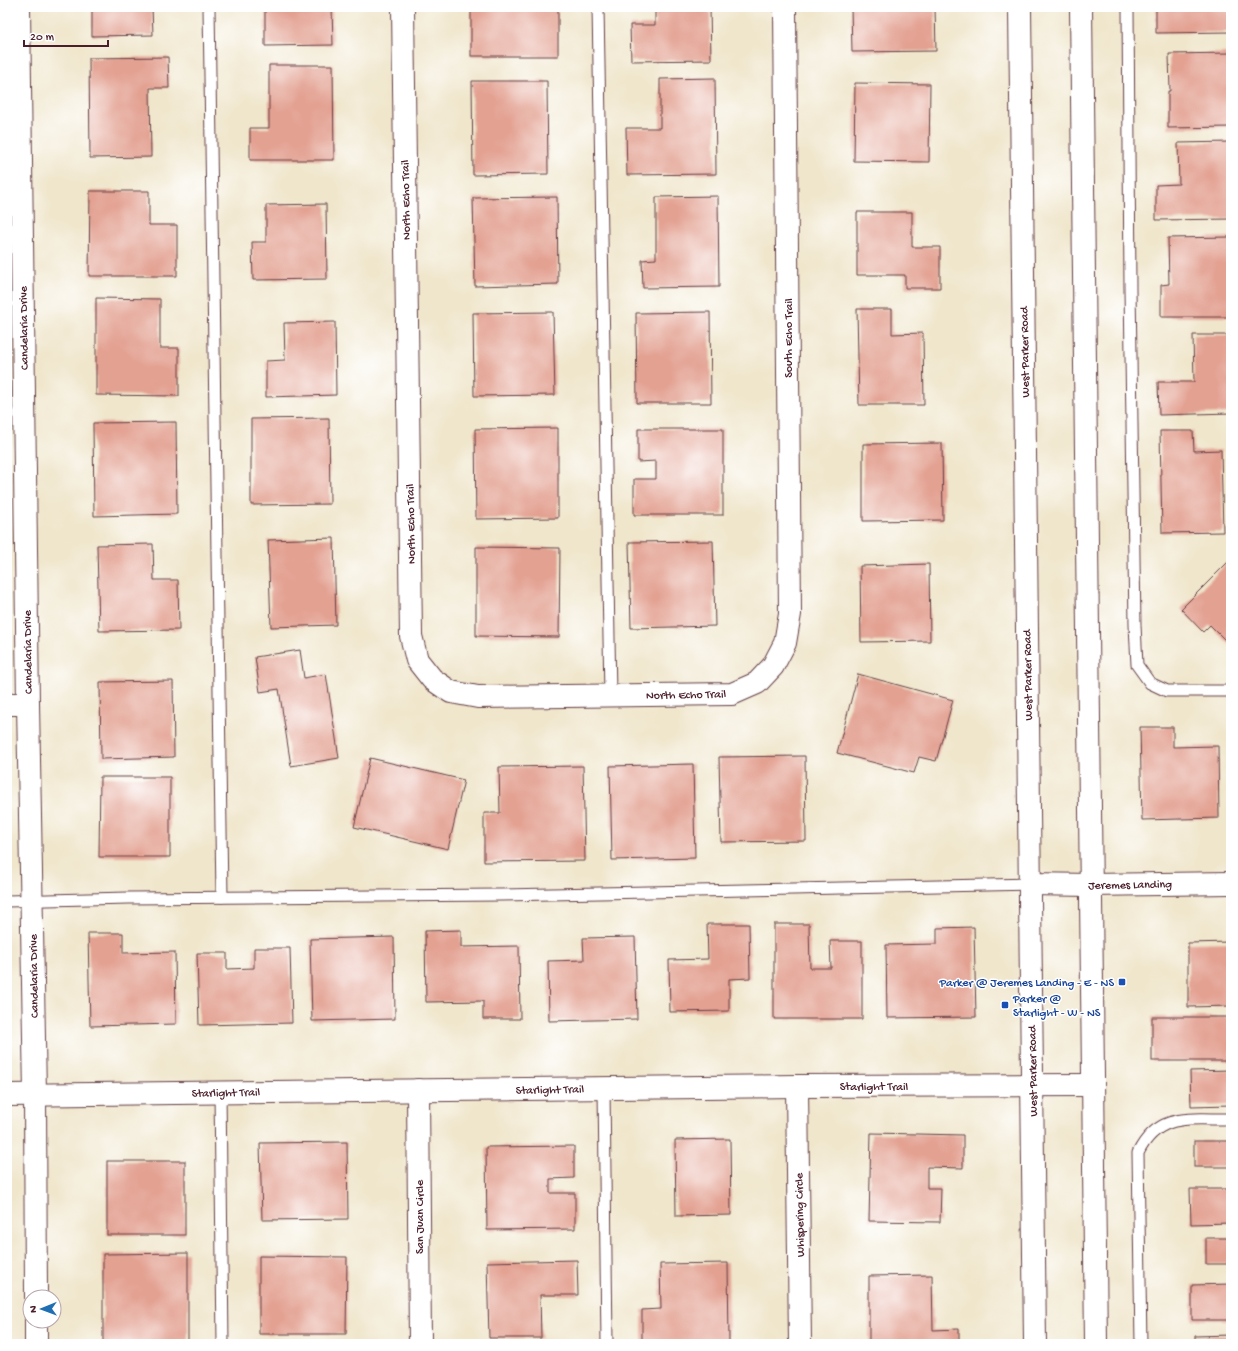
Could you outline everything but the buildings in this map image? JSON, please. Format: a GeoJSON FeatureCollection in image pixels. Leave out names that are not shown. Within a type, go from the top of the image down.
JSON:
{"type":"FeatureCollection","features":[{"type":"Feature","properties":{"kind":"street","name":"Candelaria Drive"},"geometry":{"type":"LineString","coordinates":[[19,7],[17,704],[31,901],[35,1094],[36,1289]]}},
{"type":"Feature","properties":{"kind":"street","name":"North Echo Trail"},"geometry":{"type":"LineString","coordinates":[[403,7],[411,636],[417,660],[432,679],[451,692],[478,697],[732,694],[757,683],[773,666]]}},
{"type":"Feature","properties":{"kind":"street","name":"South Echo Trail"},"geometry":{"type":"LineString","coordinates":[[773,666],[786,642],[790,614],[785,7]]}},
{"type":"Feature","properties":{"kind":"street","name":"West Parker Road"},"geometry":{"type":"LineString","coordinates":[[1020,7],[1035,1344]]}},
{"type":"Feature","properties":{"kind":"street"},"geometry":{"type":"LineString","coordinates":[[1081,7],[1096,1344]]}},
{"type":"Feature","properties":{"kind":"street","name":"Jeremes Landing"},"geometry":{"type":"LineString","coordinates":[[1030,884],[1090,885],[1231,883]]}},
{"type":"Feature","properties":{"kind":"street","name":"Starlight Trail"},"geometry":{"type":"LineString","coordinates":[[7,1095],[797,1086],[1092,1085]]}},
{"type":"Feature","properties":{"kind":"street","name":"Whispering Circle"},"geometry":{"type":"LineString","coordinates":[[797,1086],[800,1344]]}},
{"type":"Feature","properties":{"kind":"street","name":"San Juan Circle"},"geometry":{"type":"LineString","coordinates":[[418,1090],[420,1344]]}},
{"type":"Feature","properties":{"kind":"street"},"geometry":{"type":"LineString","coordinates":[[36,1329],[36,1344]]}},
{"type":"Feature","properties":{"kind":"lane"},"geometry":{"type":"LineString","coordinates":[[209,7],[222,897]]}},
{"type":"Feature","properties":{"kind":"lane"},"geometry":{"type":"LineString","coordinates":[[598,7],[610,695]]}},
{"type":"Feature","properties":{"kind":"lane"},"geometry":{"type":"LineString","coordinates":[[1128,7],[1134,626],[1137,665],[1150,683],[1167,691],[1231,691]]}},
{"type":"Feature","properties":{"kind":"lane"},"geometry":{"type":"LineString","coordinates":[[7,901],[222,897],[509,895],[1030,884]]}},
{"type":"Feature","properties":{"kind":"lane"},"geometry":{"type":"LineString","coordinates":[[604,1088],[607,1344]]}},
{"type":"Feature","properties":{"kind":"lane"},"geometry":{"type":"LineString","coordinates":[[220,1092],[223,1344]]}},
{"type":"Feature","properties":{"kind":"lane"},"geometry":{"type":"LineString","coordinates":[[1141,1344],[1138,1153],[1143,1143],[1155,1130],[1164,1124],[1175,1120],[1231,1119]]}},
{"type":"Feature","properties":{"kind":"place","name":"Parker @ Jeremes Landing - E - NS"},"geometry":{"type":"Point","coordinates":[1122,982]}},
{"type":"Feature","properties":{"kind":"place","name":"Parker @ Starlight - W - NS"},"geometry":{"type":"Point","coordinates":[1005,1005]}}]}
